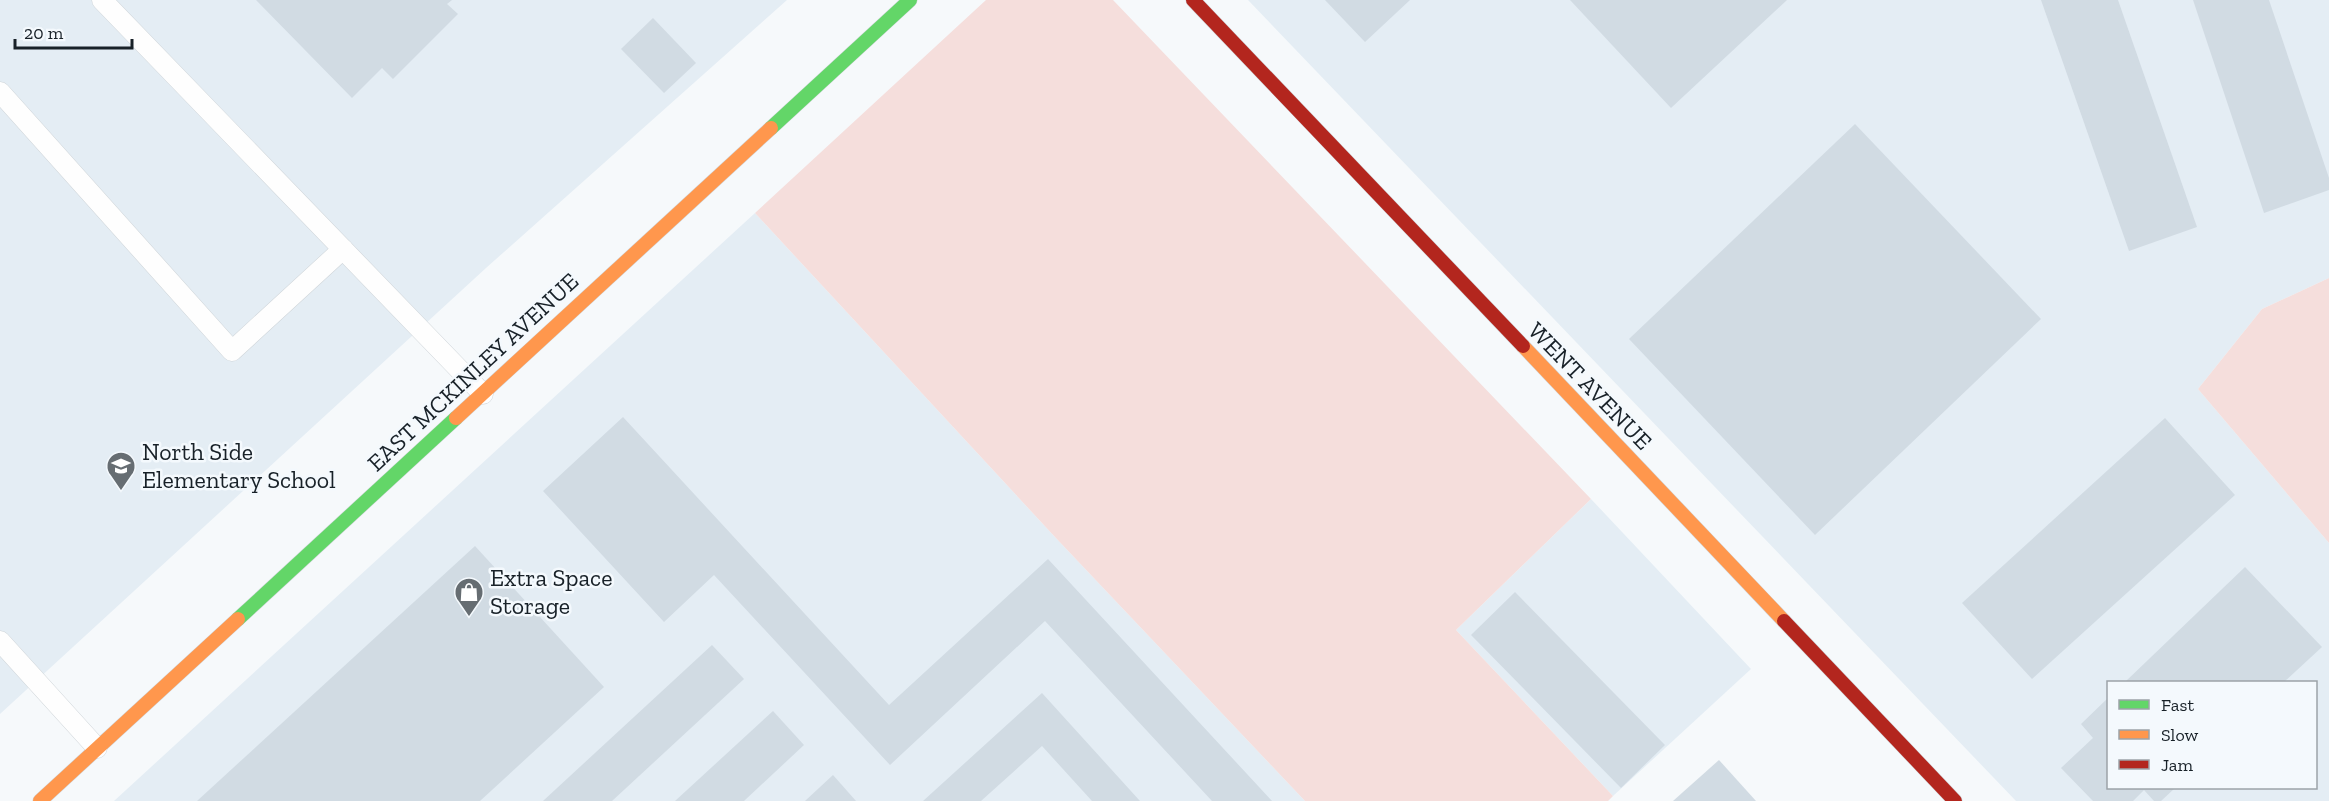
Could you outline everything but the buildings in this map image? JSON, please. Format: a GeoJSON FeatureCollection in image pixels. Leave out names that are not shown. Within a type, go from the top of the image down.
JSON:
{"type":"FeatureCollection","features":[{"type":"Feature","properties":{"kind":"main road","name":"EAST MCKINLEY AVENUE"},"geometry":{"type":"LineString","coordinates":[[40,801],[910,0]]}},
{"type":"Feature","properties":{"kind":"main road","name":"WENT AVENUE"},"geometry":{"type":"LineString","coordinates":[[1193,0],[1955,801]]}},
{"type":"Feature","properties":{"kind":"lane"},"geometry":{"type":"LineString","coordinates":[[102,0],[483,394]]}},
{"type":"Feature","properties":{"kind":"lane"},"geometry":{"type":"LineString","coordinates":[[0,92],[232,351],[343,249]]}},
{"type":"Feature","properties":{"kind":"lane"},"geometry":{"type":"LineString","coordinates":[[0,641],[97,748]]}},
{"type":"Feature","properties":{"kind":"shaded area","name":"North Side Elementary School"},"geometry":{"type":"Polygon","coordinates":[[[0,0],[787,0],[486,268],[0,714],[0,0]]]}},
{"type":"Feature","properties":{"kind":"shaded area"},"geometry":{"type":"Polygon","coordinates":[[[986,0],[1113,0],[1591,499],[1456,630],[1613,796],[1608,801],[1305,801],[1054,536],[755,213],[986,0]]]}},
{"type":"Feature","properties":{"kind":"shaded area"},"geometry":{"type":"Polygon","coordinates":[[[1248,0],[2329,0],[2329,278],[2262,309],[2198,389],[2329,543],[2329,801],[2016,801],[1248,0]]]}},
{"type":"Feature","properties":{"kind":"shaded area"},"geometry":{"type":"Polygon","coordinates":[[[755,213],[1054,536],[1305,801],[114,801],[755,213]]]}},
{"type":"Feature","properties":{"kind":"shaded area"},"geometry":{"type":"Polygon","coordinates":[[[2329,278],[2329,543],[2198,389],[2262,309],[2329,278]]]}},
{"type":"Feature","properties":{"kind":"shaded area"},"geometry":{"type":"Polygon","coordinates":[[[1591,499],[1751,669],[1613,796],[1456,630],[1591,499]]]}},
{"type":"Feature","properties":{"kind":"traffic: fast"},"geometry":{"type":"LineString","coordinates":[[771,128],[910,0]]}},
{"type":"Feature","properties":{"kind":"traffic: fast"},"geometry":{"type":"LineString","coordinates":[[238,619],[456,418]]}},
{"type":"Feature","properties":{"kind":"traffic: slow"},"geometry":{"type":"LineString","coordinates":[[456,418],[771,128]]}},
{"type":"Feature","properties":{"kind":"traffic: slow"},"geometry":{"type":"LineString","coordinates":[[1523,346],[1784,621]]}},
{"type":"Feature","properties":{"kind":"traffic: slow"},"geometry":{"type":"LineString","coordinates":[[40,801],[238,619]]}},
{"type":"Feature","properties":{"kind":"traffic: jam"},"geometry":{"type":"LineString","coordinates":[[1193,0],[1523,346]]}},
{"type":"Feature","properties":{"kind":"traffic: jam"},"geometry":{"type":"LineString","coordinates":[[1784,621],[1955,801]]}},
{"type":"Feature","properties":{"kind":"place","name":"North Side Elementary School"},"geometry":{"type":"Point","coordinates":[121,492]}},
{"type":"Feature","properties":{"kind":"place","name":"Extra Space Storage"},"geometry":{"type":"Point","coordinates":[469,618]}}]}
